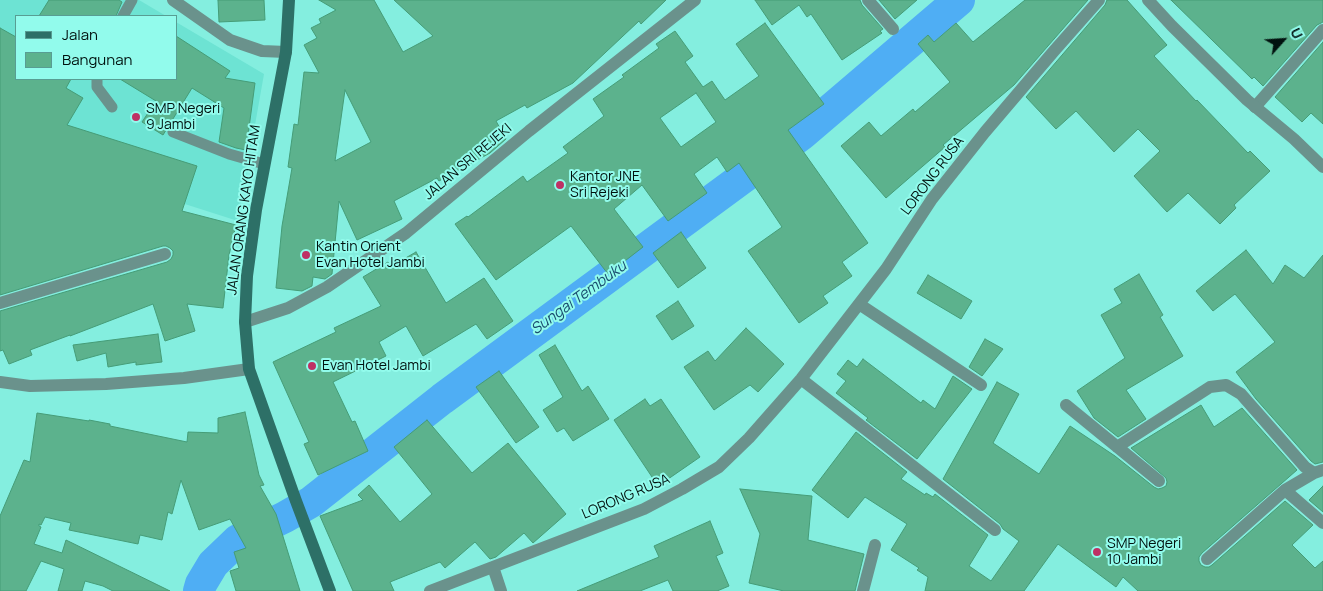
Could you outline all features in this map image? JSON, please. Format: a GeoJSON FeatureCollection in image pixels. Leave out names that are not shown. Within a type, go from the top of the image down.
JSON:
{"type":"FeatureCollection","features":[{"type":"Feature","properties":{"kind":"main road","name":"JALAN ORANG KAYO HITAM"},"geometry":{"type":"LineString","coordinates":[[289,0],[286,52],[264,164],[247,276],[244,322],[249,369],[330,591]]}},
{"type":"Feature","properties":{"kind":"street"},"geometry":{"type":"LineString","coordinates":[[172,0],[230,40],[262,51],[286,52]]}},
{"type":"Feature","properties":{"kind":"street","name":"JALAN SRI REJEKI"},"geometry":{"type":"LineString","coordinates":[[244,322],[288,308],[327,287],[406,233],[530,130],[694,0]]}},
{"type":"Feature","properties":{"kind":"street"},"geometry":{"type":"LineString","coordinates":[[868,0],[892,29]]}},
{"type":"Feature","properties":{"kind":"street","name":"LORONG RUSA"},"geometry":{"type":"LineString","coordinates":[[430,591],[644,508],[690,485],[725,461],[749,438],[801,379],[886,269],[932,199],[985,132],[1099,0]]}},
{"type":"Feature","properties":{"kind":"street"},"geometry":{"type":"LineString","coordinates":[[1148,0],[1247,100],[1294,139],[1323,167]]}},
{"type":"Feature","properties":{"kind":"street"},"geometry":{"type":"LineString","coordinates":[[1255,107],[1323,30]]}},
{"type":"Feature","properties":{"kind":"street"},"geometry":{"type":"LineString","coordinates":[[0,303],[165,254]]}},
{"type":"Feature","properties":{"kind":"street"},"geometry":{"type":"LineString","coordinates":[[859,304],[981,385]]}},
{"type":"Feature","properties":{"kind":"street"},"geometry":{"type":"LineString","coordinates":[[0,382],[30,386],[106,384],[184,378],[249,369]]}},
{"type":"Feature","properties":{"kind":"street"},"geometry":{"type":"LineString","coordinates":[[801,379],[995,530]]}},
{"type":"Feature","properties":{"kind":"street"},"geometry":{"type":"LineString","coordinates":[[1118,447],[1210,387],[1226,385],[1241,394],[1305,467],[1318,472]]}},
{"type":"Feature","properties":{"kind":"street"},"geometry":{"type":"LineString","coordinates":[[1066,406],[1159,481]]}},
{"type":"Feature","properties":{"kind":"street"},"geometry":{"type":"LineString","coordinates":[[1208,559],[1285,490],[1318,472]]}},
{"type":"Feature","properties":{"kind":"street"},"geometry":{"type":"LineString","coordinates":[[1285,490],[1323,523]]}},
{"type":"Feature","properties":{"kind":"street"},"geometry":{"type":"LineString","coordinates":[[863,591],[875,545]]}},
{"type":"Feature","properties":{"kind":"street"},"geometry":{"type":"LineString","coordinates":[[493,567],[501,591]]}},
{"type":"Feature","properties":{"kind":"lane"},"geometry":{"type":"LineString","coordinates":[[124,15],[132,0]]}},
{"type":"Feature","properties":{"kind":"lane"},"geometry":{"type":"LineString","coordinates":[[97,80],[97,88],[112,107]]}},
{"type":"Feature","properties":{"kind":"lane"},"geometry":{"type":"LineString","coordinates":[[173,132],[229,154],[264,164]]}},
{"type":"Feature","properties":{"kind":"shaded area","name":"SMP Negeri 9 Jambi"},"geometry":{"type":"Polygon","coordinates":[[[0,0],[139,0],[164,15],[15,15],[15,80],[178,80],[178,23],[264,74],[238,221],[0,145],[0,0]]]}},
{"type":"Feature","properties":{"kind":"building"},"geometry":{"type":"Polygon","coordinates":[[[49,0],[119,0],[122,2],[116,15],[40,15],[49,0]]]}},
{"type":"Feature","properties":{"kind":"building"},"geometry":{"type":"Polygon","coordinates":[[[218,0],[264,0],[265,20],[219,22],[218,0]]]}},
{"type":"Feature","properties":{"kind":"building"},"geometry":{"type":"Polygon","coordinates":[[[319,0],[374,0],[403,52],[433,36],[394,0],[666,0],[641,24],[639,21],[573,83],[527,108],[525,105],[496,121],[506,139],[490,153],[439,181],[437,178],[394,201],[402,219],[357,240],[339,201],[332,274],[325,279],[313,277],[312,286],[302,291],[276,288],[282,226],[292,168],[288,167],[294,124],[298,125],[304,72],[319,73],[304,45],[317,38],[311,28],[321,23],[319,19],[336,10],[319,0]],[[345,90],[335,161],[371,142],[345,90]]]}},
{"type":"Feature","properties":{"kind":"building"},"geometry":{"type":"Polygon","coordinates":[[[755,0],[860,0],[862,5],[883,29],[880,31],[882,33],[842,60],[811,14],[807,17],[799,5],[772,25],[755,0]]]}},
{"type":"Feature","properties":{"kind":"building"},"geometry":{"type":"Polygon","coordinates":[[[879,0],[917,0],[895,19],[879,0]]]}},
{"type":"Feature","properties":{"kind":"building"},"geometry":{"type":"Polygon","coordinates":[[[1025,0],[1088,0],[1014,85],[943,145],[945,147],[886,198],[841,146],[869,122],[881,136],[913,109],[915,112],[950,82],[918,44],[928,35],[934,42],[956,23],[973,42],[1025,0]]]}},
{"type":"Feature","properties":{"kind":"building"},"geometry":{"type":"Polygon","coordinates":[[[1107,0],[1127,0],[1167,45],[1154,56],[1248,153],[1250,151],[1270,171],[1234,205],[1236,208],[1220,224],[1188,193],[1167,212],[1134,176],[1160,151],[1138,129],[1114,152],[1076,111],[1056,129],[1026,97],[1105,5],[1107,0]]]}},
{"type":"Feature","properties":{"kind":"building"},"geometry":{"type":"Polygon","coordinates":[[[1171,0],[1323,0],[1323,22],[1317,25],[1263,86],[1254,77],[1252,79],[1171,0]]]}},
{"type":"Feature","properties":{"kind":"building"},"geometry":{"type":"Polygon","coordinates":[[[765,23],[824,104],[788,130],[868,243],[842,262],[852,276],[823,296],[828,303],[799,323],[748,251],[782,227],[739,163],[727,172],[717,157],[694,174],[707,193],[668,221],[642,185],[614,209],[643,247],[608,274],[571,226],[496,280],[455,224],[468,217],[523,176],[527,182],[568,153],[563,147],[604,116],[593,99],[624,77],[622,75],[659,48],[656,44],[675,31],[693,56],[685,62],[703,87],[712,81],[725,100],[759,76],[736,44],[765,23]],[[696,93],[660,118],[681,147],[716,122],[696,93]]]}},
{"type":"Feature","properties":{"kind":"building"},"geometry":{"type":"Polygon","coordinates":[[[0,28],[15,36],[15,80],[70,80],[66,88],[83,98],[67,125],[197,166],[182,211],[236,225],[229,255],[223,308],[187,304],[195,331],[165,341],[153,304],[30,350],[32,355],[9,364],[3,350],[0,351],[0,311],[167,262],[171,259],[173,251],[166,246],[0,295],[0,28]]]}},
{"type":"Feature","properties":{"kind":"building"},"geometry":{"type":"Polygon","coordinates":[[[178,37],[230,71],[225,78],[255,83],[246,150],[219,142],[224,108],[192,88],[163,135],[142,122],[156,101],[122,80],[178,80],[178,37]]]}},
{"type":"Feature","properties":{"kind":"building"},"geometry":{"type":"Polygon","coordinates":[[[1323,42],[1323,124],[1311,113],[1302,122],[1275,97],[1323,42]]]}},
{"type":"Feature","properties":{"kind":"building"},"geometry":{"type":"Polygon","coordinates":[[[681,232],[706,268],[678,288],[653,253],[681,232]]]}},
{"type":"Feature","properties":{"kind":"building"},"geometry":{"type":"Polygon","coordinates":[[[1246,250],[1273,284],[1285,265],[1304,278],[1323,255],[1323,462],[1315,464],[1311,461],[1256,399],[1236,372],[1275,342],[1235,294],[1213,311],[1196,291],[1246,250]]]}},
{"type":"Feature","properties":{"kind":"building"},"geometry":{"type":"Polygon","coordinates":[[[416,252],[446,303],[484,278],[513,321],[487,339],[476,324],[423,356],[406,326],[379,342],[386,356],[333,382],[352,422],[355,421],[368,451],[318,475],[304,444],[309,442],[273,362],[336,332],[334,328],[381,306],[363,277],[388,262],[390,267],[416,252]]]}},
{"type":"Feature","properties":{"kind":"building"},"geometry":{"type":"Polygon","coordinates":[[[1139,274],[1163,315],[1160,317],[1183,356],[1126,390],[1146,419],[1118,437],[1094,418],[1077,391],[1125,358],[1101,315],[1122,303],[1114,289],[1139,274]]]}},
{"type":"Feature","properties":{"kind":"building"},"geometry":{"type":"Polygon","coordinates":[[[928,275],[972,301],[961,319],[917,293],[928,275]]]}},
{"type":"Feature","properties":{"kind":"building"},"geometry":{"type":"Polygon","coordinates":[[[678,301],[694,326],[672,340],[656,316],[678,301]]]}},
{"type":"Feature","properties":{"kind":"building"},"geometry":{"type":"Polygon","coordinates":[[[746,328],[784,364],[758,392],[750,385],[714,410],[684,367],[708,351],[715,361],[746,328]]]}},
{"type":"Feature","properties":{"kind":"building"},"geometry":{"type":"Polygon","coordinates":[[[158,334],[162,362],[136,365],[136,362],[108,367],[106,353],[77,361],[73,345],[158,334]]]}},
{"type":"Feature","properties":{"kind":"building"},"geometry":{"type":"Polygon","coordinates":[[[985,339],[1003,349],[982,376],[969,367],[985,339]]]}},
{"type":"Feature","properties":{"kind":"building"},"geometry":{"type":"Polygon","coordinates":[[[555,345],[582,391],[588,386],[609,419],[573,441],[564,428],[557,432],[543,410],[563,397],[539,355],[555,345]]]}},
{"type":"Feature","properties":{"kind":"building"},"geometry":{"type":"Polygon","coordinates":[[[863,359],[921,403],[923,400],[935,409],[953,376],[972,389],[917,459],[866,420],[868,418],[836,393],[846,381],[837,374],[848,360],[857,367],[863,359]]]}},
{"type":"Feature","properties":{"kind":"building"},"geometry":{"type":"Polygon","coordinates":[[[499,371],[539,427],[516,443],[476,387],[499,371]]]}},
{"type":"Feature","properties":{"kind":"building"},"geometry":{"type":"Polygon","coordinates":[[[997,382],[1019,394],[993,443],[1039,474],[1070,426],[1115,456],[1158,489],[1166,486],[1166,478],[1131,448],[1201,405],[1214,427],[1242,408],[1297,470],[1202,553],[1199,561],[1205,567],[1212,565],[1285,501],[1313,525],[1292,545],[1315,568],[1323,561],[1323,591],[1138,591],[1123,577],[1116,587],[1058,544],[1024,591],[925,591],[928,577],[917,570],[919,568],[891,550],[907,524],[865,497],[848,518],[812,490],[856,432],[907,472],[901,479],[925,495],[926,493],[933,497],[935,494],[988,535],[969,566],[991,581],[1019,541],[943,479],[997,382]]]}},
{"type":"Feature","properties":{"kind":"building"},"geometry":{"type":"Polygon","coordinates":[[[645,399],[650,406],[661,399],[700,457],[658,486],[614,420],[645,399]]]}},
{"type":"Feature","properties":{"kind":"building"},"geometry":{"type":"Polygon","coordinates":[[[245,412],[259,475],[264,485],[260,486],[276,514],[300,591],[236,591],[230,571],[239,568],[234,552],[246,548],[230,519],[199,530],[181,480],[172,514],[168,512],[162,540],[140,535],[138,544],[69,530],[71,523],[45,517],[41,525],[39,524],[41,527],[34,544],[62,553],[66,540],[170,591],[113,591],[85,581],[82,591],[58,591],[64,569],[41,561],[26,591],[0,591],[0,516],[24,460],[30,462],[37,413],[110,424],[110,426],[187,442],[188,432],[218,433],[218,418],[245,412]]]}},
{"type":"Feature","properties":{"kind":"building"},"geometry":{"type":"Polygon","coordinates":[[[427,420],[472,473],[508,443],[566,514],[533,543],[524,533],[496,557],[490,559],[475,542],[445,568],[440,562],[390,582],[394,591],[353,591],[320,516],[363,500],[358,495],[369,485],[400,522],[432,494],[394,447],[427,420]]]}},
{"type":"Feature","properties":{"kind":"building"},"geometry":{"type":"Polygon","coordinates":[[[1323,486],[1323,512],[1309,500],[1323,486]]]}},
{"type":"Feature","properties":{"kind":"building"},"geometry":{"type":"Polygon","coordinates":[[[740,489],[812,496],[808,540],[864,554],[855,591],[784,591],[749,583],[760,534],[740,489]]]}},
{"type":"Feature","properties":{"kind":"building"},"geometry":{"type":"Polygon","coordinates":[[[710,521],[723,553],[716,556],[729,586],[717,591],[673,591],[668,580],[640,591],[577,591],[659,557],[654,546],[710,521]]]}},
{"type":"Feature","properties":{"kind":"waterway","name":"Sungai Tembuku"},"geometry":{"type":"LineString","coordinates":[[199,591],[213,564],[238,540],[311,502],[442,399],[802,134],[959,0]]}},
{"type":"Feature","properties":{"kind":"place","name":"SMP Negeri 9 Jambi"},"geometry":{"type":"Point","coordinates":[136,117]}},
{"type":"Feature","properties":{"kind":"place","name":"Kantor JNE Sri Rejeki"},"geometry":{"type":"Point","coordinates":[560,185]}},
{"type":"Feature","properties":{"kind":"place","name":"Kantin Orient Evan Hotel Jambi"},"geometry":{"type":"Point","coordinates":[306,255]}},
{"type":"Feature","properties":{"kind":"place","name":"Evan Hotel Jambi"},"geometry":{"type":"Point","coordinates":[312,366]}},
{"type":"Feature","properties":{"kind":"place","name":"SMP Negeri 10 Jambi"},"geometry":{"type":"Point","coordinates":[1097,552]}}]}
